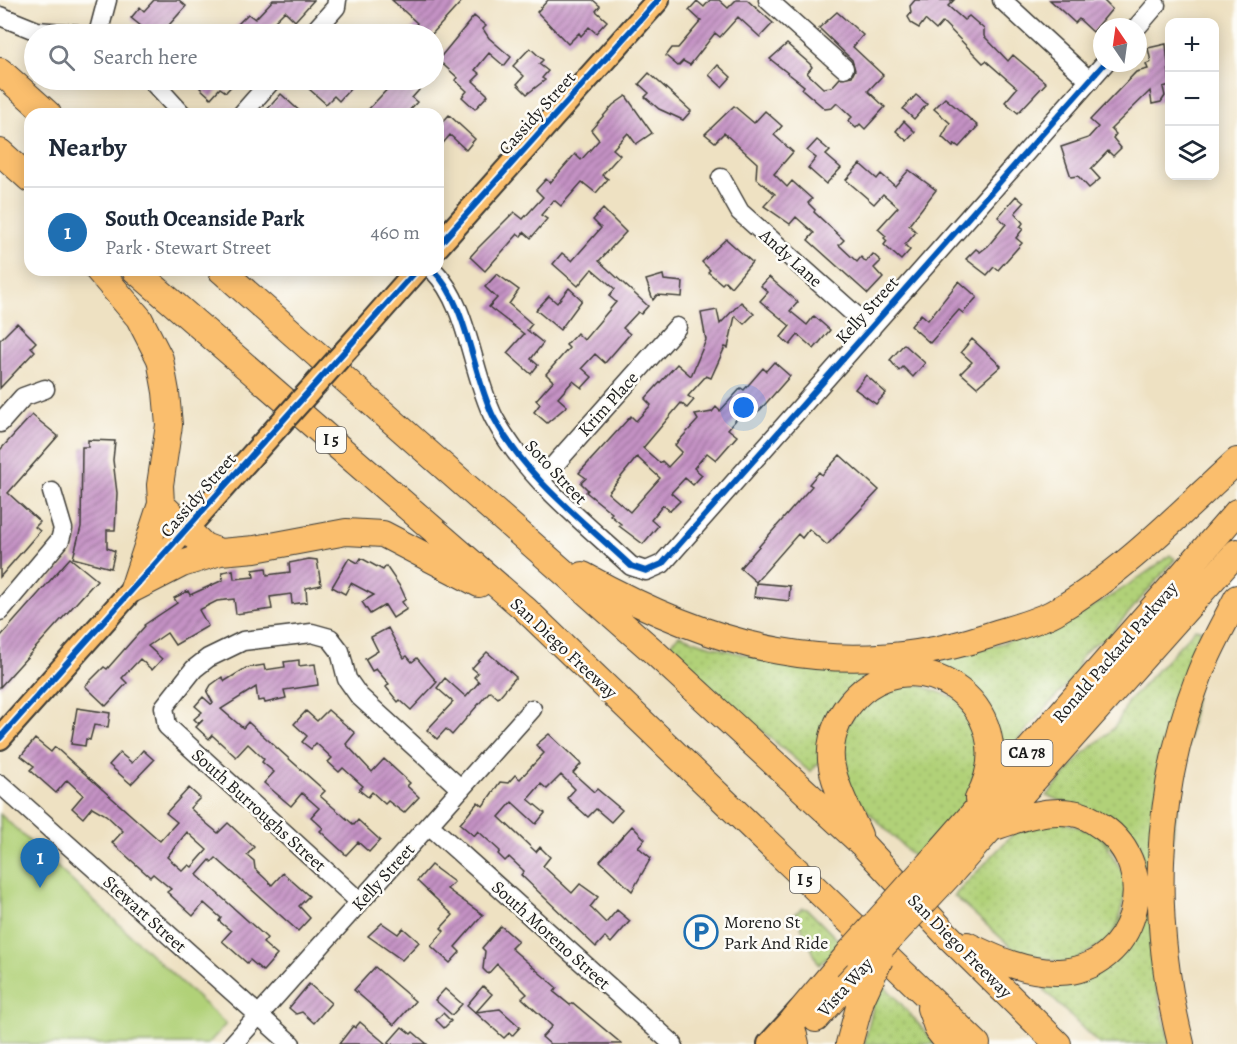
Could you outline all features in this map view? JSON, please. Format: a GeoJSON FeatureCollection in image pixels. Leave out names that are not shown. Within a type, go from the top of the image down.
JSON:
{"type":"FeatureCollection","features":[{"type":"Feature","properties":{"kind":"highway"},"geometry":{"type":"LineString","coordinates":[[0,71],[41,108]]}},
{"type":"Feature","properties":{"kind":"highway"},"geometry":{"type":"LineString","coordinates":[[5,157],[24,174]]}},
{"type":"Feature","properties":{"kind":"highway"},"geometry":{"type":"LineString","coordinates":[[5,157],[24,179]]}},
{"type":"Feature","properties":{"kind":"highway"},"geometry":{"type":"LineString","coordinates":[[103,276],[139,318],[160,359],[169,425],[160,484],[161,504],[133,589]]}},
{"type":"Feature","properties":{"kind":"highway","name":"San Diego Freeway"},"geometry":{"type":"LineString","coordinates":[[142,276],[526,610],[976,1044]]}},
{"type":"Feature","properties":{"kind":"highway","name":"San Diego Freeway"},"geometry":{"type":"LineString","coordinates":[[228,276],[357,393],[541,551],[862,844],[947,934],[1058,1044]]}},
{"type":"Feature","properties":{"kind":"highway"},"geometry":{"type":"LineString","coordinates":[[541,551],[627,599],[704,633],[811,658],[874,658],[923,654],[972,641],[1054,612],[1137,552],[1237,461]]}},
{"type":"Feature","properties":{"kind":"highway"},"geometry":{"type":"LineString","coordinates":[[161,504],[204,546],[220,552]]}},
{"type":"Feature","properties":{"kind":"highway","name":"Ronald Packard Parkway"},"geometry":{"type":"LineString","coordinates":[[898,931],[944,865],[964,824],[1237,512]]}},
{"type":"Feature","properties":{"kind":"highway"},"geometry":{"type":"LineString","coordinates":[[133,589],[182,564],[220,552],[255,549],[346,532],[383,534],[426,554],[526,610]]}},
{"type":"Feature","properties":{"kind":"highway","name":"Ronald Packard Parkway"},"geometry":{"type":"LineString","coordinates":[[847,985],[944,865],[992,828],[1237,552]]}},
{"type":"Feature","properties":{"kind":"highway"},"geometry":{"type":"LineString","coordinates":[[1181,1044],[1170,1002],[1160,910],[1164,810],[1182,721],[1199,674],[1237,598]]}},
{"type":"Feature","properties":{"kind":"highway"},"geometry":{"type":"LineString","coordinates":[[862,844],[832,767],[832,737],[837,723],[852,700],[873,683],[897,676],[919,674],[941,679],[968,696],[984,720],[990,738],[991,763],[987,782],[964,824]]}},
{"type":"Feature","properties":{"kind":"highway"},"geometry":{"type":"LineString","coordinates":[[947,934],[1014,965],[1056,972],[1071,971],[1088,965],[1108,953],[1122,938],[1132,920],[1137,883],[1132,865],[1112,833],[1094,821],[1074,813],[1052,812],[1035,814],[992,828]]}},
{"type":"Feature","properties":{"kind":"highway","name":"Vista Way"},"geometry":{"type":"LineString","coordinates":[[810,1013],[847,985],[898,931]]}},
{"type":"Feature","properties":{"kind":"highway"},"geometry":{"type":"LineString","coordinates":[[847,985],[849,1044]]}},
{"type":"Feature","properties":{"kind":"highway"},"geometry":{"type":"LineString","coordinates":[[925,996],[938,1030],[949,1044]]}},
{"type":"Feature","properties":{"kind":"highway"},"geometry":{"type":"LineString","coordinates":[[793,1043],[792,1027],[810,1013]]}},
{"type":"Feature","properties":{"kind":"main road","name":"Cassidy Street"},"geometry":{"type":"LineString","coordinates":[[444,239],[651,2]]}},
{"type":"Feature","properties":{"kind":"main road","name":"Cassidy Street"},"geometry":{"type":"LineString","coordinates":[[0,738],[188,530],[412,276]]}},
{"type":"Feature","properties":{"kind":"main road","name":"Vista Way"},"geometry":{"type":"LineString","coordinates":[[769,1044],[810,1013]]}},
{"type":"Feature","properties":{"kind":"street"},"geometry":{"type":"LineString","coordinates":[[101,24],[107,0]]}},
{"type":"Feature","properties":{"kind":"street"},"geometry":{"type":"LineString","coordinates":[[321,24],[336,7],[337,0]]}},
{"type":"Feature","properties":{"kind":"street"},"geometry":{"type":"LineString","coordinates":[[768,0],[844,68]]}},
{"type":"Feature","properties":{"kind":"street"},"geometry":{"type":"LineString","coordinates":[[1002,0],[1090,81]]}},
{"type":"Feature","properties":{"kind":"street"},"geometry":{"type":"LineString","coordinates":[[1145,18],[1156,5]]}},
{"type":"Feature","properties":{"kind":"street"},"geometry":{"type":"LineString","coordinates":[[0,16],[24,26]]}},
{"type":"Feature","properties":{"kind":"street","name":"Kelly Street"},"geometry":{"type":"LineString","coordinates":[[646,571],[662,564],[1098,72]]}},
{"type":"Feature","properties":{"kind":"street"},"geometry":{"type":"LineString","coordinates":[[160,90],[177,108]]}},
{"type":"Feature","properties":{"kind":"street"},"geometry":{"type":"LineString","coordinates":[[247,108],[263,90]]}},
{"type":"Feature","properties":{"kind":"street","name":"Andy Lane"},"geometry":{"type":"LineString","coordinates":[[721,178],[740,212],[871,329]]}},
{"type":"Feature","properties":{"kind":"street","name":"Soto Street"},"geometry":{"type":"LineString","coordinates":[[437,276],[454,301],[479,382],[494,417],[522,462],[631,566],[646,571]]}},
{"type":"Feature","properties":{"kind":"street","name":"Krim Place"},"geometry":{"type":"LineString","coordinates":[[540,481],[677,327]]}},
{"type":"Feature","properties":{"kind":"street"},"geometry":{"type":"LineString","coordinates":[[0,423],[23,398],[45,389]]}},
{"type":"Feature","properties":{"kind":"street"},"geometry":{"type":"LineString","coordinates":[[0,611],[60,540],[63,529],[52,492]]}},
{"type":"Feature","properties":{"kind":"street","name":"South Burroughs Street"},"geometry":{"type":"LineString","coordinates":[[360,902],[167,726],[164,707],[194,669],[208,658],[243,641],[312,633],[330,638],[340,651],[346,679],[358,696],[461,789]]}},
{"type":"Feature","properties":{"kind":"street","name":"Kelly Street"},"geometry":{"type":"LineString","coordinates":[[234,1044],[532,709]]}},
{"type":"Feature","properties":{"kind":"street","name":"Stewart Street"},"geometry":{"type":"LineString","coordinates":[[0,784],[291,1044]]}},
{"type":"Feature","properties":{"kind":"street","name":"South Moreno Street"},"geometry":{"type":"LineString","coordinates":[[429,825],[673,1044]]}},
{"type":"Feature","properties":{"kind":"green space"},"geometry":{"type":"Polygon","coordinates":[[[1170,555],[1175,559],[1106,639],[1086,651],[1078,666],[1078,672],[1004,755],[935,670],[937,661],[1014,640],[1091,608],[1139,578],[1170,555]]]}},
{"type":"Feature","properties":{"kind":"green space"},"geometry":{"type":"Polygon","coordinates":[[[1195,629],[1201,630],[1205,638],[1153,957],[1156,987],[1170,1044],[1099,1044],[1045,991],[1043,981],[1087,974],[1144,881],[1065,802],[1047,796],[1078,760],[1112,730],[1127,703],[1195,629]]]}},
{"type":"Feature","properties":{"kind":"green space"},"geometry":{"type":"Polygon","coordinates":[[[679,635],[726,650],[770,660],[864,667],[866,677],[843,695],[821,761],[810,772],[666,648],[679,635]]]}},
{"type":"Feature","properties":{"kind":"green space"},"geometry":{"type":"Polygon","coordinates":[[[911,682],[958,699],[984,744],[969,797],[958,813],[914,857],[854,798],[840,765],[845,728],[865,701],[911,682]]]}},
{"type":"Feature","properties":{"kind":"green space"},"geometry":{"type":"Polygon","coordinates":[[[0,814],[226,1024],[208,1044],[0,1044],[0,814]]]}},
{"type":"Feature","properties":{"kind":"green space"},"geometry":{"type":"Polygon","coordinates":[[[1053,819],[1099,834],[1128,881],[1115,936],[1069,964],[1017,952],[954,896],[1015,832],[1053,819]]]}},
{"type":"Feature","properties":{"kind":"green space"},"geometry":{"type":"Polygon","coordinates":[[[803,908],[807,909],[896,998],[936,1044],[864,1044],[873,1008],[826,958],[819,965],[795,913],[803,908]]]}},
{"type":"Feature","properties":{"kind":"building"},"geometry":{"type":"Polygon","coordinates":[[[154,0],[179,0],[186,6],[170,24],[138,24],[131,18],[140,7],[144,11],[154,0]]]}},
{"type":"Feature","properties":{"kind":"building"},"geometry":{"type":"Polygon","coordinates":[[[273,0],[314,0],[295,21],[285,11],[272,24],[238,24],[248,14],[255,19],[273,0]]]}},
{"type":"Feature","properties":{"kind":"building"},"geometry":{"type":"Polygon","coordinates":[[[392,0],[463,0],[441,24],[417,23],[392,0]]]}},
{"type":"Feature","properties":{"kind":"building"},"geometry":{"type":"Polygon","coordinates":[[[548,0],[593,0],[600,6],[596,11],[607,21],[596,33],[589,27],[581,36],[579,33],[568,44],[537,12],[548,0]]]}},
{"type":"Feature","properties":{"kind":"building"},"geometry":{"type":"Polygon","coordinates":[[[710,0],[719,0],[728,8],[736,0],[747,0],[773,23],[760,37],[738,17],[720,37],[715,33],[690,65],[683,61],[678,66],[666,56],[672,48],[678,48],[701,21],[689,10],[697,1],[704,7],[710,0]]]}},
{"type":"Feature","properties":{"kind":"building"},"geometry":{"type":"Polygon","coordinates":[[[915,0],[954,0],[948,6],[964,20],[969,16],[984,29],[984,36],[1008,61],[1013,55],[1046,83],[1018,113],[1005,102],[1017,88],[986,61],[983,63],[943,22],[936,30],[925,20],[919,28],[912,24],[908,17],[911,13],[910,6],[915,0]]]}},
{"type":"Feature","properties":{"kind":"building"},"geometry":{"type":"Polygon","coordinates":[[[1050,0],[1103,0],[1112,9],[1105,18],[1093,18],[1093,32],[1079,19],[1075,23],[1050,0]]]}},
{"type":"Feature","properties":{"kind":"building"},"geometry":{"type":"Polygon","coordinates":[[[837,12],[863,35],[853,47],[883,75],[868,91],[885,107],[865,129],[860,124],[856,128],[848,121],[852,117],[837,103],[832,108],[825,109],[802,89],[804,86],[770,59],[787,44],[810,64],[812,67],[807,73],[823,88],[832,87],[840,78],[852,76],[855,70],[852,60],[819,28],[837,12]]]}},
{"type":"Feature","properties":{"kind":"building"},"geometry":{"type":"Polygon","coordinates":[[[474,16],[486,26],[483,29],[489,38],[511,57],[504,66],[489,53],[475,70],[480,74],[473,81],[488,95],[475,109],[462,97],[467,91],[455,80],[458,78],[444,65],[444,53],[474,16]]]}},
{"type":"Feature","properties":{"kind":"building"},"geometry":{"type":"Polygon","coordinates":[[[1165,44],[1165,86],[1163,87],[1165,96],[1161,102],[1152,104],[1150,91],[1111,129],[1116,134],[1113,138],[1121,148],[1113,156],[1108,151],[1091,169],[1100,179],[1089,188],[1078,176],[1071,177],[1061,147],[1088,138],[1098,127],[1090,120],[1136,72],[1147,72],[1147,64],[1151,62],[1148,48],[1165,44]]]}},
{"type":"Feature","properties":{"kind":"building"},"geometry":{"type":"Polygon","coordinates":[[[530,48],[543,60],[539,64],[548,71],[542,78],[545,80],[527,94],[517,84],[524,76],[513,66],[530,48]]]}},
{"type":"Feature","properties":{"kind":"building"},"geometry":{"type":"Polygon","coordinates":[[[718,65],[731,77],[722,87],[709,75],[718,65]]]}},
{"type":"Feature","properties":{"kind":"building"},"geometry":{"type":"Polygon","coordinates":[[[649,73],[691,111],[683,120],[659,109],[645,97],[649,93],[639,84],[649,73]]]}},
{"type":"Feature","properties":{"kind":"building"},"geometry":{"type":"Polygon","coordinates":[[[202,90],[218,90],[211,98],[202,90]]]}},
{"type":"Feature","properties":{"kind":"building"},"geometry":{"type":"Polygon","coordinates":[[[310,90],[349,90],[339,101],[334,96],[326,104],[310,90]]]}},
{"type":"Feature","properties":{"kind":"building"},"geometry":{"type":"Polygon","coordinates":[[[386,90],[419,90],[412,98],[417,102],[412,108],[370,108],[386,90]]]}},
{"type":"Feature","properties":{"kind":"building"},"geometry":{"type":"Polygon","coordinates":[[[281,94],[296,108],[268,108],[281,94]]]}},
{"type":"Feature","properties":{"kind":"building"},"geometry":{"type":"Polygon","coordinates":[[[916,95],[927,104],[914,119],[903,109],[916,95]]]}},
{"type":"Feature","properties":{"kind":"building"},"geometry":{"type":"Polygon","coordinates":[[[626,96],[652,133],[636,144],[628,133],[613,149],[620,155],[602,175],[608,179],[596,193],[582,182],[561,206],[554,200],[541,215],[547,219],[531,238],[524,232],[521,236],[518,234],[485,271],[470,257],[514,212],[523,219],[543,197],[536,190],[546,179],[550,183],[575,154],[581,160],[599,140],[591,130],[613,105],[626,96]]]}},
{"type":"Feature","properties":{"kind":"building"},"geometry":{"type":"Polygon","coordinates":[[[945,98],[978,126],[959,147],[955,144],[953,147],[942,137],[950,123],[934,109],[945,98]]]}},
{"type":"Feature","properties":{"kind":"building"},"geometry":{"type":"Polygon","coordinates":[[[734,106],[754,123],[765,111],[782,126],[774,135],[793,152],[774,174],[787,187],[792,181],[812,199],[808,203],[815,210],[814,212],[844,240],[839,245],[857,262],[861,257],[866,262],[873,254],[881,261],[874,268],[883,278],[868,294],[808,240],[814,233],[796,217],[790,224],[764,206],[775,194],[756,178],[757,163],[724,133],[715,142],[705,134],[734,106]]]}},
{"type":"Feature","properties":{"kind":"building"},"geometry":{"type":"Polygon","coordinates":[[[449,115],[475,139],[466,150],[450,135],[444,142],[444,120],[449,115]]]}},
{"type":"Feature","properties":{"kind":"building"},"geometry":{"type":"Polygon","coordinates":[[[904,121],[915,132],[907,141],[896,131],[904,121]]]}},
{"type":"Feature","properties":{"kind":"building"},"geometry":{"type":"Polygon","coordinates":[[[817,140],[830,151],[826,155],[841,168],[826,184],[808,168],[816,158],[807,151],[817,140]]]}},
{"type":"Feature","properties":{"kind":"building"},"geometry":{"type":"Polygon","coordinates":[[[860,164],[877,179],[881,174],[895,186],[909,170],[936,190],[909,225],[916,232],[905,245],[910,250],[901,260],[884,245],[887,241],[884,238],[886,236],[878,229],[898,207],[883,194],[874,204],[846,180],[860,164]]]}},
{"type":"Feature","properties":{"kind":"building"},"geometry":{"type":"Polygon","coordinates":[[[1016,196],[1024,203],[1015,213],[1023,223],[1020,227],[1023,229],[1016,238],[1022,243],[998,270],[994,267],[987,275],[966,259],[976,249],[980,252],[988,246],[1006,224],[998,217],[1016,196]]]}},
{"type":"Feature","properties":{"kind":"building"},"geometry":{"type":"Polygon","coordinates":[[[603,209],[626,232],[599,261],[648,306],[641,314],[638,312],[623,328],[630,334],[605,363],[595,354],[582,368],[592,377],[582,388],[573,381],[558,398],[567,406],[547,423],[534,412],[540,404],[536,400],[553,381],[546,374],[569,348],[566,345],[577,333],[584,340],[616,302],[609,296],[615,289],[592,269],[578,286],[553,264],[562,253],[572,261],[601,228],[593,220],[603,209]]]}},
{"type":"Feature","properties":{"kind":"building"},"geometry":{"type":"Polygon","coordinates":[[[726,239],[752,262],[731,287],[725,281],[722,284],[708,272],[710,270],[702,262],[726,239]]]}},
{"type":"Feature","properties":{"kind":"building"},"geometry":{"type":"Polygon","coordinates":[[[497,274],[519,290],[509,304],[532,324],[527,330],[543,343],[531,359],[538,365],[531,374],[507,353],[524,334],[489,307],[497,298],[485,287],[497,274]]]}},
{"type":"Feature","properties":{"kind":"building"},"geometry":{"type":"Polygon","coordinates":[[[663,275],[664,280],[683,282],[682,297],[657,295],[653,300],[646,280],[663,275]]]}},
{"type":"Feature","properties":{"kind":"building"},"geometry":{"type":"Polygon","coordinates":[[[769,277],[798,302],[790,311],[807,325],[814,316],[830,330],[814,349],[798,335],[790,345],[781,337],[790,326],[760,301],[768,292],[761,286],[769,277]]]}},
{"type":"Feature","properties":{"kind":"building"},"geometry":{"type":"Polygon","coordinates":[[[959,281],[977,297],[963,313],[959,310],[930,343],[911,326],[921,314],[928,320],[959,281]]]}},
{"type":"Feature","properties":{"kind":"building"},"geometry":{"type":"Polygon","coordinates":[[[569,288],[582,300],[560,330],[536,310],[549,296],[557,303],[569,288]]]}},
{"type":"Feature","properties":{"kind":"building"},"geometry":{"type":"Polygon","coordinates":[[[741,302],[754,314],[744,324],[735,316],[728,348],[725,347],[711,378],[706,376],[688,396],[694,400],[687,408],[681,403],[643,448],[660,463],[662,461],[668,467],[682,452],[675,445],[698,420],[695,415],[712,412],[716,407],[720,411],[741,388],[744,390],[763,368],[766,371],[774,362],[790,376],[760,410],[754,414],[751,411],[746,418],[741,414],[728,429],[737,436],[716,460],[707,453],[694,468],[702,475],[693,485],[685,478],[671,493],[680,501],[670,511],[663,505],[651,520],[658,526],[643,544],[619,526],[621,524],[610,515],[612,513],[586,492],[588,490],[581,483],[586,478],[579,473],[631,416],[636,421],[651,405],[645,399],[677,364],[691,376],[706,340],[701,313],[717,310],[720,324],[741,302]],[[637,457],[608,493],[630,512],[660,478],[637,457]]]}},
{"type":"Feature","properties":{"kind":"building"},"geometry":{"type":"Polygon","coordinates":[[[17,323],[36,342],[31,347],[35,351],[0,388],[0,340],[17,323]]]}},
{"type":"Feature","properties":{"kind":"building"},"geometry":{"type":"Polygon","coordinates":[[[972,339],[1001,366],[977,387],[961,373],[972,362],[961,352],[972,339]]]}},
{"type":"Feature","properties":{"kind":"building"},"geometry":{"type":"Polygon","coordinates":[[[904,344],[925,363],[913,377],[903,367],[899,371],[890,360],[904,344]]]}},
{"type":"Feature","properties":{"kind":"building"},"geometry":{"type":"Polygon","coordinates":[[[866,375],[886,393],[876,404],[855,389],[866,375]]]}},
{"type":"Feature","properties":{"kind":"building"},"geometry":{"type":"Polygon","coordinates":[[[32,415],[58,436],[8,493],[40,522],[35,527],[40,531],[0,577],[0,450],[32,415]]]}},
{"type":"Feature","properties":{"kind":"building"},"geometry":{"type":"Polygon","coordinates":[[[88,440],[115,441],[113,460],[117,493],[115,530],[107,530],[107,548],[115,551],[111,568],[73,558],[81,527],[82,447],[88,447],[88,440]]]}},
{"type":"Feature","properties":{"kind":"building"},"geometry":{"type":"Polygon","coordinates":[[[840,455],[879,490],[827,545],[809,529],[802,538],[798,534],[756,582],[740,568],[812,486],[809,484],[819,472],[822,475],[840,455]]]}},
{"type":"Feature","properties":{"kind":"building"},"geometry":{"type":"Polygon","coordinates":[[[70,558],[97,580],[0,687],[0,637],[70,558]]]}},
{"type":"Feature","properties":{"kind":"building"},"geometry":{"type":"Polygon","coordinates":[[[349,558],[358,563],[361,558],[383,570],[386,566],[401,588],[406,599],[402,602],[407,609],[393,618],[385,605],[370,614],[362,602],[374,595],[351,583],[345,594],[332,587],[349,558]]]}},
{"type":"Feature","properties":{"kind":"building"},"geometry":{"type":"Polygon","coordinates":[[[309,559],[317,560],[321,585],[306,588],[307,602],[292,604],[291,594],[270,597],[272,609],[236,614],[234,599],[217,601],[199,610],[208,626],[175,645],[167,633],[148,646],[162,659],[152,670],[140,659],[122,678],[127,683],[106,706],[85,686],[104,667],[107,669],[144,625],[177,603],[174,598],[188,591],[190,595],[223,580],[222,572],[233,570],[234,579],[254,577],[253,570],[266,568],[267,575],[290,572],[289,563],[309,559]]]}},
{"type":"Feature","properties":{"kind":"building"},"geometry":{"type":"Polygon","coordinates":[[[756,583],[790,586],[789,601],[754,597],[756,583]]]}},
{"type":"Feature","properties":{"kind":"building"},"geometry":{"type":"Polygon","coordinates":[[[388,628],[404,658],[407,656],[412,662],[417,658],[437,682],[411,710],[400,700],[398,702],[386,687],[389,684],[376,669],[372,671],[365,659],[378,651],[371,637],[388,628]]]}},
{"type":"Feature","properties":{"kind":"building"},"geometry":{"type":"Polygon","coordinates":[[[487,652],[516,677],[498,698],[490,691],[452,735],[446,729],[437,739],[427,730],[453,702],[437,688],[445,678],[466,697],[479,682],[474,677],[478,673],[472,668],[487,652]]]}},
{"type":"Feature","properties":{"kind":"building"},"geometry":{"type":"Polygon","coordinates":[[[299,660],[299,666],[315,664],[318,685],[284,690],[286,698],[265,703],[264,700],[258,701],[256,687],[221,709],[243,728],[248,722],[325,791],[320,796],[354,825],[358,820],[380,840],[369,852],[358,842],[346,855],[320,831],[323,828],[311,817],[319,808],[302,793],[291,806],[264,783],[274,772],[262,762],[264,759],[248,744],[236,757],[212,735],[209,739],[196,727],[203,720],[198,723],[194,719],[202,712],[195,706],[203,697],[211,704],[213,703],[207,692],[211,685],[222,677],[225,681],[246,668],[264,665],[265,670],[285,667],[284,662],[299,660]]]}},
{"type":"Feature","properties":{"kind":"building"},"geometry":{"type":"Polygon","coordinates":[[[77,708],[110,713],[108,727],[94,725],[90,740],[86,739],[85,746],[71,744],[77,708]]]}},
{"type":"Feature","properties":{"kind":"building"},"geometry":{"type":"Polygon","coordinates":[[[328,710],[355,733],[346,744],[372,772],[384,759],[410,783],[407,786],[419,797],[404,813],[388,801],[385,804],[372,792],[368,797],[359,790],[363,786],[343,768],[339,772],[328,762],[332,758],[316,743],[311,749],[302,742],[307,736],[294,724],[306,711],[317,721],[328,710]]]}},
{"type":"Feature","properties":{"kind":"building"},"geometry":{"type":"Polygon","coordinates":[[[549,734],[581,764],[573,773],[594,792],[597,789],[622,810],[611,822],[596,809],[588,817],[567,798],[575,789],[561,775],[547,789],[541,784],[528,799],[545,813],[536,824],[512,802],[499,817],[536,852],[540,847],[550,857],[543,866],[572,893],[580,884],[598,897],[590,907],[606,923],[617,910],[630,921],[611,943],[605,937],[596,947],[521,875],[524,871],[509,857],[505,861],[498,854],[500,851],[478,831],[474,836],[460,824],[478,802],[483,806],[500,782],[508,783],[515,775],[520,779],[544,753],[536,745],[549,734]]]}},
{"type":"Feature","properties":{"kind":"building"},"geometry":{"type":"Polygon","coordinates":[[[35,739],[51,752],[55,747],[160,841],[177,822],[166,813],[189,788],[200,798],[190,808],[218,833],[228,823],[254,847],[247,855],[254,861],[255,869],[272,885],[283,873],[309,896],[299,906],[310,918],[298,931],[216,858],[212,862],[210,860],[197,875],[267,938],[263,943],[277,955],[263,971],[250,960],[247,963],[222,941],[231,931],[219,921],[221,918],[204,903],[193,916],[167,892],[171,889],[153,874],[150,877],[112,843],[123,831],[106,815],[92,807],[83,818],[72,808],[83,795],[67,780],[56,793],[30,770],[34,766],[21,756],[35,739]],[[187,832],[167,857],[183,871],[189,865],[192,867],[207,850],[187,832]]]}},
{"type":"Feature","properties":{"kind":"building"},"geometry":{"type":"Polygon","coordinates":[[[143,750],[154,760],[131,784],[109,765],[120,753],[132,763],[143,750]]]}},
{"type":"Feature","properties":{"kind":"building"},"geometry":{"type":"Polygon","coordinates":[[[632,826],[645,839],[638,847],[651,858],[632,891],[600,861],[632,826]]]}},
{"type":"Feature","properties":{"kind":"building"},"geometry":{"type":"Polygon","coordinates":[[[431,865],[454,882],[447,889],[483,915],[455,947],[460,952],[450,963],[431,946],[444,931],[441,928],[453,915],[417,881],[431,865]]]}},
{"type":"Feature","properties":{"kind":"building"},"geometry":{"type":"Polygon","coordinates":[[[382,923],[398,934],[403,928],[419,942],[402,960],[368,936],[382,923]]]}},
{"type":"Feature","properties":{"kind":"building"},"geometry":{"type":"Polygon","coordinates":[[[501,926],[518,941],[511,948],[557,988],[554,992],[570,1005],[573,1003],[622,1044],[550,1044],[542,1037],[552,1026],[522,998],[527,994],[497,964],[488,974],[483,969],[485,951],[482,948],[501,926]]]}},
{"type":"Feature","properties":{"kind":"building"},"geometry":{"type":"Polygon","coordinates":[[[375,967],[415,1001],[394,1025],[354,990],[375,967]]]}},
{"type":"Feature","properties":{"kind":"building"},"geometry":{"type":"Polygon","coordinates":[[[309,984],[331,1003],[314,1023],[302,1012],[296,1014],[289,1008],[309,984]]]}},
{"type":"Feature","properties":{"kind":"building"},"geometry":{"type":"Polygon","coordinates":[[[483,986],[492,994],[476,1012],[500,1009],[520,1027],[512,1036],[509,1033],[504,1038],[467,1005],[483,986]]]}},
{"type":"Feature","properties":{"kind":"building"},"geometry":{"type":"Polygon","coordinates":[[[445,989],[462,1004],[452,1015],[435,1000],[445,989]]]}},
{"type":"Feature","properties":{"kind":"building"},"geometry":{"type":"Polygon","coordinates":[[[443,1013],[451,1021],[444,1028],[436,1020],[443,1013]]]}},
{"type":"Feature","properties":{"kind":"building"},"geometry":{"type":"Polygon","coordinates":[[[360,1022],[386,1044],[339,1044],[353,1026],[355,1028],[360,1022]]]}},
{"type":"Feature","properties":{"kind":"building"},"geometry":{"type":"Polygon","coordinates":[[[402,1027],[411,1034],[413,1032],[427,1044],[387,1044],[402,1027]]]}},
{"type":"Feature","properties":{"kind":"cycle path"},"geometry":{"type":"LineString","coordinates":[[444,239],[658,0]]}},
{"type":"Feature","properties":{"kind":"cycle path"},"geometry":{"type":"LineString","coordinates":[[438,276],[454,302],[486,400],[507,440],[538,479],[575,515],[631,566],[646,571],[662,564],[1097,72]]}},
{"type":"Feature","properties":{"kind":"cycle path"},"geometry":{"type":"LineString","coordinates":[[0,738],[412,276]]}},
{"type":"Feature","properties":{"kind":"place","name":"South Oceanside Park"},"geometry":{"type":"Point","coordinates":[40,888]}},
{"type":"Feature","properties":{"kind":"place","name":"Moreno St Park And Ride"},"geometry":{"type":"Point","coordinates":[701,932]}}]}
